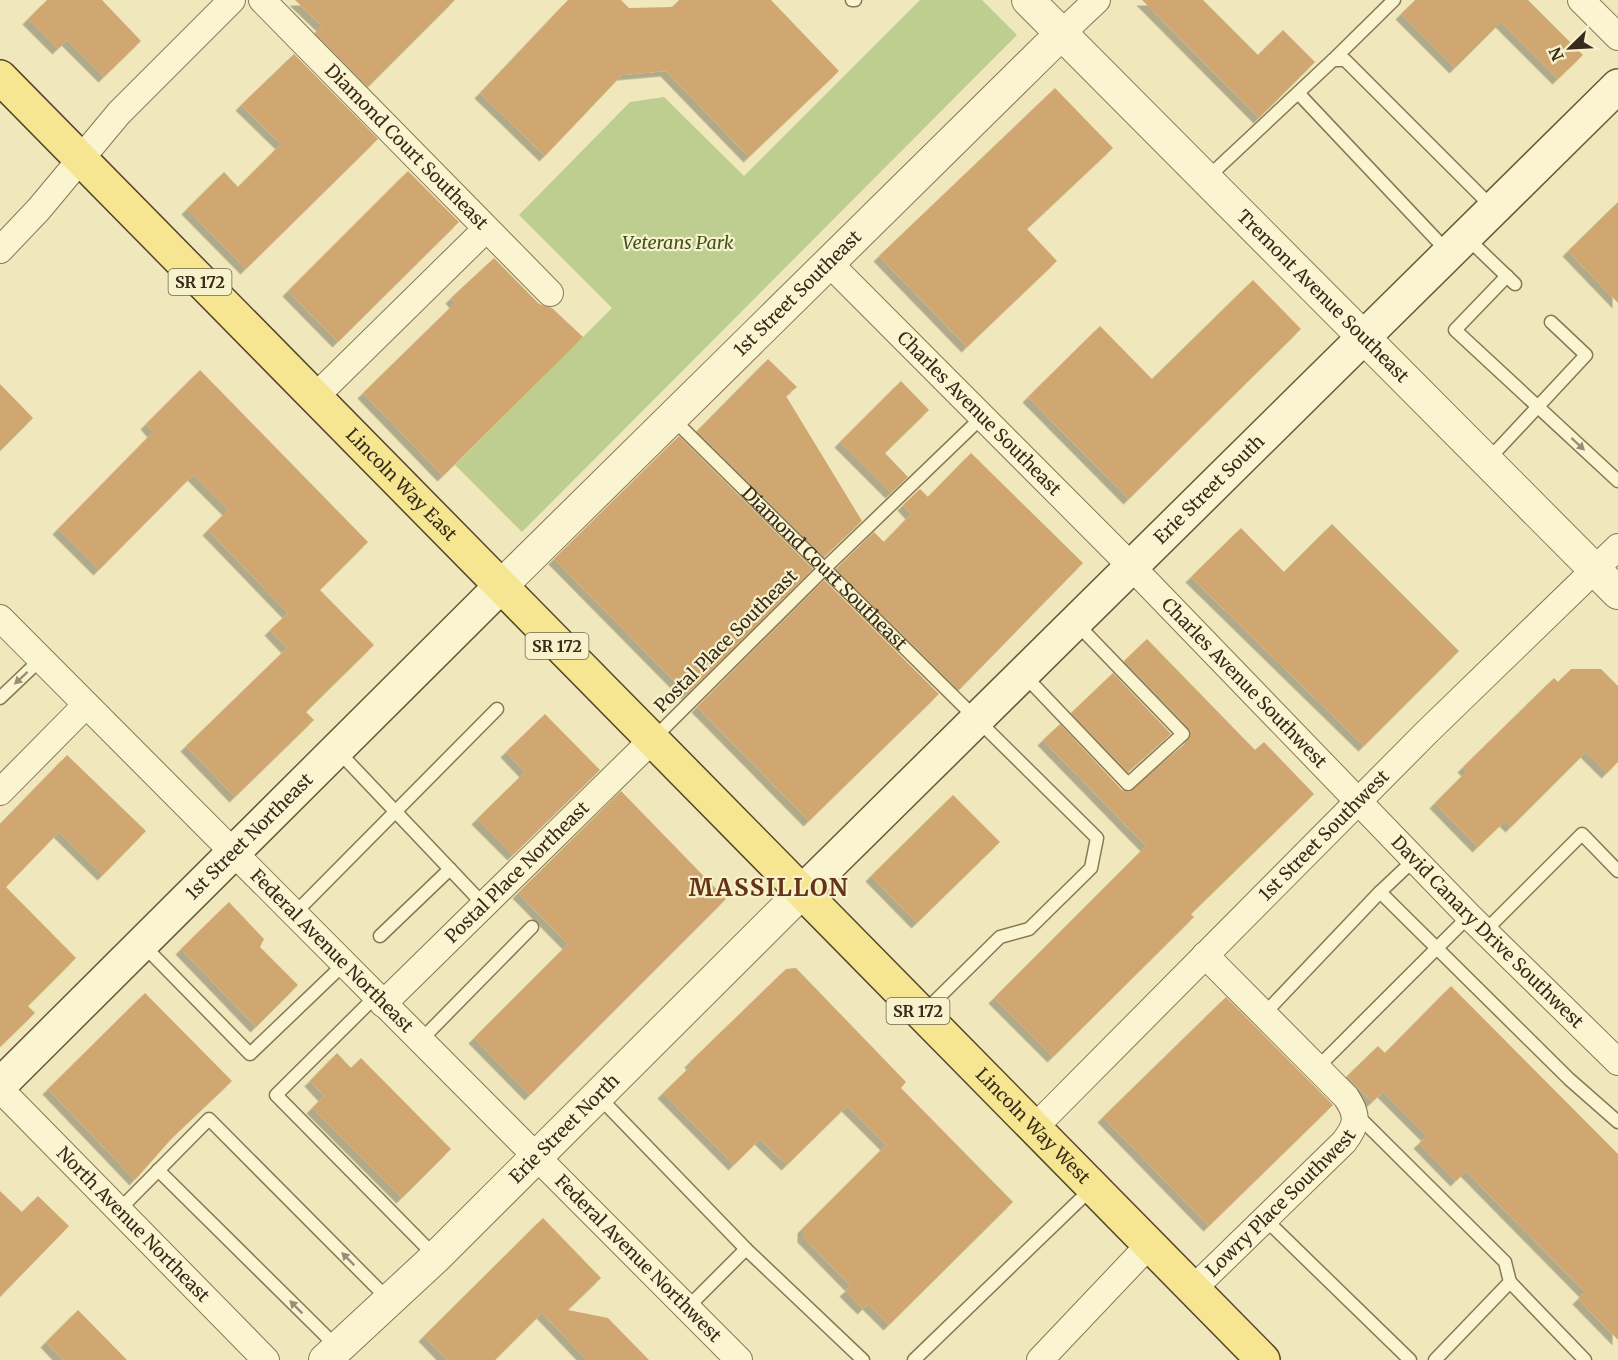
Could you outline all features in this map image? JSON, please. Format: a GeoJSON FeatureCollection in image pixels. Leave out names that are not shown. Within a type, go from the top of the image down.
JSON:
{"type":"FeatureCollection","features":[{"type":"Feature","properties":{"kind":"main road","name":"Lincoln Way East"},"geometry":{"type":"LineString","coordinates":[[0,77],[801,893]]}},
{"type":"Feature","properties":{"kind":"main road","name":"Erie Street South"},"geometry":{"type":"LineString","coordinates":[[801,893],[1618,86]]}},
{"type":"Feature","properties":{"kind":"main road","name":"1st Street Northeast"},"geometry":{"type":"LineString","coordinates":[[0,1087],[500,587]]}},
{"type":"Feature","properties":{"kind":"main road","name":"Lincoln Way West"},"geometry":{"type":"LineString","coordinates":[[801,893],[1263,1360]]}},
{"type":"Feature","properties":{"kind":"street"},"geometry":{"type":"LineString","coordinates":[[0,250],[39,209],[119,113],[232,0]]}},
{"type":"Feature","properties":{"kind":"street","name":"Diamond Court Southeast"},"geometry":{"type":"LineString","coordinates":[[262,0],[550,293]]}},
{"type":"Feature","properties":{"kind":"street","name":"Tremont Avenue Southeast"},"geometry":{"type":"LineString","coordinates":[[1028,0],[1618,593]]}},
{"type":"Feature","properties":{"kind":"street","name":"1st Street Southeast"},"geometry":{"type":"LineString","coordinates":[[500,587],[1096,0]]}},
{"type":"Feature","properties":{"kind":"street"},"geometry":{"type":"LineString","coordinates":[[1581,0],[1618,37]]}},
{"type":"Feature","properties":{"kind":"street"},"geometry":{"type":"LineString","coordinates":[[314,398],[486,229]]}},
{"type":"Feature","properties":{"kind":"street","name":"Charles Avenue Southeast"},"geometry":{"type":"LineString","coordinates":[[828,262],[1131,566]]}},
{"type":"Feature","properties":{"kind":"street","name":"1st Street Southwest"},"geometry":{"type":"LineString","coordinates":[[1034,1128],[1359,801],[1618,547]]}},
{"type":"Feature","properties":{"kind":"street","name":"Charles Avenue Southwest"},"geometry":{"type":"LineString","coordinates":[[1131,566],[1359,801]]}},
{"type":"Feature","properties":{"kind":"street","name":"Federal Avenue Northeast"},"geometry":{"type":"LineString","coordinates":[[0,618],[536,1158]]}},
{"type":"Feature","properties":{"kind":"street"},"geometry":{"type":"LineString","coordinates":[[0,792],[86,705]]}},
{"type":"Feature","properties":{"kind":"street","name":"Postal Place Northeast"},"geometry":{"type":"LineString","coordinates":[[380,1000],[484,905],[651,741]]}},
{"type":"Feature","properties":{"kind":"street","name":"David Canary Drive Southwest"},"geometry":{"type":"LineString","coordinates":[[1359,801],[1477,924],[1618,1062]]}},
{"type":"Feature","properties":{"kind":"street","name":"Erie Street North"},"geometry":{"type":"LineString","coordinates":[[332,1354],[436,1257],[801,893]]}},
{"type":"Feature","properties":{"kind":"street","name":"Lowry Place Southwest"},"geometry":{"type":"LineString","coordinates":[[1193,1289],[1344,1142],[1353,1131],[1356,1114],[1346,1098],[1205,955]]}},
{"type":"Feature","properties":{"kind":"street","name":"North Avenue Northeast"},"geometry":{"type":"LineString","coordinates":[[0,1087],[266,1360]]}},
{"type":"Feature","properties":{"kind":"street","name":"Federal Avenue Northwest"},"geometry":{"type":"LineString","coordinates":[[536,1158],[739,1360]]}},
{"type":"Feature","properties":{"kind":"street"},"geometry":{"type":"LineString","coordinates":[[1040,1360],[1149,1245]]}},
{"type":"Feature","properties":{"kind":"lane"},"geometry":{"type":"LineString","coordinates":[[1206,180],[1299,94],[1394,0]]}},
{"type":"Feature","properties":{"kind":"lane"},"geometry":{"type":"LineString","coordinates":[[1333,60],[1345,60],[1493,208]]}},
{"type":"Feature","properties":{"kind":"lane"},"geometry":{"type":"LineString","coordinates":[[1299,94],[1457,244],[1511,280],[1455,330],[1618,481]]}},
{"type":"Feature","properties":{"kind":"lane"},"geometry":{"type":"LineString","coordinates":[[1486,462],[1586,356],[1551,322]]}},
{"type":"Feature","properties":{"kind":"lane","name":"Diamond Court Southeast"},"geometry":{"type":"LineString","coordinates":[[672,417],[976,721],[1097,838],[1091,868],[1029,930],[1000,937],[921,1014]]}},
{"type":"Feature","properties":{"kind":"lane","name":"Postal Place Southeast"},"geometry":{"type":"LineString","coordinates":[[651,741],[824,569],[982,417]]}},
{"type":"Feature","properties":{"kind":"lane"},"geometry":{"type":"LineString","coordinates":[[1023,674],[1128,784],[1183,734],[1075,622]]}},
{"type":"Feature","properties":{"kind":"lane"},"geometry":{"type":"LineString","coordinates":[[0,698],[41,659]]}},
{"type":"Feature","properties":{"kind":"lane"},"geometry":{"type":"LineString","coordinates":[[294,914],[497,709]]}},
{"type":"Feature","properties":{"kind":"lane"},"geometry":{"type":"LineString","coordinates":[[338,751],[484,905]]}},
{"type":"Feature","properties":{"kind":"lane"},"geometry":{"type":"LineString","coordinates":[[1317,1068],[1436,947],[1477,924],[1582,834],[1618,871]]}},
{"type":"Feature","properties":{"kind":"lane"},"geometry":{"type":"LineString","coordinates":[[1264,1014],[1380,892],[1415,859]]}},
{"type":"Feature","properties":{"kind":"lane"},"geometry":{"type":"LineString","coordinates":[[380,936],[450,869]]}},
{"type":"Feature","properties":{"kind":"lane"},"geometry":{"type":"LineString","coordinates":[[1380,892],[1569,1079],[1618,1122]]}},
{"type":"Feature","properties":{"kind":"lane"},"geometry":{"type":"LineString","coordinates":[[420,1041],[532,927]]}},
{"type":"Feature","properties":{"kind":"lane"},"geometry":{"type":"LineString","coordinates":[[142,945],[250,1054],[344,964]]}},
{"type":"Feature","properties":{"kind":"lane"},"geometry":{"type":"LineString","coordinates":[[380,1000],[276,1095],[436,1257]]}},
{"type":"Feature","properties":{"kind":"lane"},"geometry":{"type":"LineString","coordinates":[[598,1096],[746,1249],[863,1360]]}},
{"type":"Feature","properties":{"kind":"lane"},"geometry":{"type":"LineString","coordinates":[[1356,1114],[1505,1262],[1510,1282],[1585,1360]]}},
{"type":"Feature","properties":{"kind":"lane"},"geometry":{"type":"LineString","coordinates":[[119,1209],[208,1119],[389,1300]]}},
{"type":"Feature","properties":{"kind":"lane"},"geometry":{"type":"LineString","coordinates":[[158,1170],[332,1354]]}},
{"type":"Feature","properties":{"kind":"lane"},"geometry":{"type":"LineString","coordinates":[[914,1360],[1092,1187]]}},
{"type":"Feature","properties":{"kind":"lane"},"geometry":{"type":"LineString","coordinates":[[1265,1219],[1410,1360]]}},
{"type":"Feature","properties":{"kind":"lane"},"geometry":{"type":"LineString","coordinates":[[687,1308],[746,1249]]}},
{"type":"Feature","properties":{"kind":"lane"},"geometry":{"type":"LineString","coordinates":[[1436,1360],[1510,1282]]}},
{"type":"Feature","properties":{"kind":"green space","name":"Veterans Park"},"geometry":{"type":"Polygon","coordinates":[[[920,0],[982,0],[1017,35],[522,532],[455,465],[612,308],[519,215],[630,102],[664,97],[744,176],[920,0]]]}},
{"type":"Feature","properties":{"kind":"building"},"geometry":{"type":"Polygon","coordinates":[[[47,0],[102,0],[141,41],[104,77],[67,40],[58,49],[28,19],[47,0]]]}},
{"type":"Feature","properties":{"kind":"building"},"geometry":{"type":"Polygon","coordinates":[[[295,0],[455,0],[368,87],[315,33],[322,26],[295,0]]]}},
{"type":"Feature","properties":{"kind":"building"},"geometry":{"type":"Polygon","coordinates":[[[568,0],[621,0],[629,8],[672,7],[679,0],[771,0],[839,71],[749,157],[666,71],[622,75],[545,156],[480,93],[568,0]]]}},
{"type":"Feature","properties":{"kind":"building"},"geometry":{"type":"Polygon","coordinates":[[[1142,0],[1203,0],[1258,55],[1283,30],[1315,62],[1259,118],[1142,0]]]}},
{"type":"Feature","properties":{"kind":"building"},"geometry":{"type":"Polygon","coordinates":[[[1415,0],[1528,0],[1583,55],[1558,79],[1501,22],[1455,68],[1401,14],[1415,0]]]}},
{"type":"Feature","properties":{"kind":"building"},"geometry":{"type":"Polygon","coordinates":[[[294,54],[378,139],[246,269],[187,209],[224,172],[238,187],[281,144],[241,105],[294,54]]]}},
{"type":"Feature","properties":{"kind":"building"},"geometry":{"type":"Polygon","coordinates":[[[1055,88],[1113,148],[1027,229],[1057,261],[967,347],[879,256],[1055,88]]]}},
{"type":"Feature","properties":{"kind":"building"},"geometry":{"type":"Polygon","coordinates":[[[408,171],[459,222],[338,342],[288,291],[408,171]]]}},
{"type":"Feature","properties":{"kind":"building"},"geometry":{"type":"Polygon","coordinates":[[[1618,202],[1618,303],[1568,251],[1618,202]]]}},
{"type":"Feature","properties":{"kind":"building"},"geometry":{"type":"Polygon","coordinates":[[[494,258],[539,304],[552,308],[583,337],[443,476],[363,393],[455,303],[451,298],[494,258]]]}},
{"type":"Feature","properties":{"kind":"building"},"geometry":{"type":"Polygon","coordinates":[[[1253,280],[1301,329],[1129,499],[1028,397],[1100,326],[1152,379],[1253,280]]]}},
{"type":"Feature","properties":{"kind":"building"},"geometry":{"type":"Polygon","coordinates":[[[768,359],[797,387],[786,396],[862,521],[824,557],[697,431],[768,359]]]}},
{"type":"Feature","properties":{"kind":"building"},"geometry":{"type":"Polygon","coordinates":[[[200,370],[368,542],[320,590],[374,645],[306,712],[314,720],[235,797],[186,746],[287,648],[270,630],[288,613],[208,530],[228,510],[193,475],[99,570],[58,529],[153,432],[146,424],[200,370]]]}},
{"type":"Feature","properties":{"kind":"building"},"geometry":{"type":"Polygon","coordinates":[[[901,381],[929,410],[885,453],[908,477],[891,493],[840,442],[901,381]]]}},
{"type":"Feature","properties":{"kind":"building"},"geometry":{"type":"Polygon","coordinates":[[[0,384],[33,418],[0,451],[0,384]]]}},
{"type":"Feature","properties":{"kind":"building"},"geometry":{"type":"Polygon","coordinates":[[[679,436],[813,569],[687,694],[554,559],[679,436]]]}},
{"type":"Feature","properties":{"kind":"building"},"geometry":{"type":"Polygon","coordinates":[[[971,453],[1083,563],[959,690],[836,569],[874,532],[884,542],[911,514],[903,505],[920,489],[928,497],[971,453]]]}},
{"type":"Feature","properties":{"kind":"building"},"geometry":{"type":"Polygon","coordinates":[[[1332,524],[1459,651],[1364,746],[1191,577],[1241,528],[1284,572],[1332,524]]]}},
{"type":"Feature","properties":{"kind":"building"},"geometry":{"type":"Polygon","coordinates":[[[824,580],[939,694],[809,821],[697,707],[824,580]]]}},
{"type":"Feature","properties":{"kind":"building"},"geometry":{"type":"Polygon","coordinates":[[[1147,639],[1255,750],[1264,742],[1314,794],[1191,914],[1194,917],[1053,1057],[994,998],[1146,846],[1043,740],[1060,724],[1122,790],[1129,792],[1189,740],[1191,733],[1189,728],[1124,661],[1147,639]]]}},
{"type":"Feature","properties":{"kind":"building"},"geometry":{"type":"Polygon","coordinates":[[[1571,669],[1601,669],[1618,686],[1618,762],[1607,773],[1586,752],[1511,827],[1505,821],[1478,847],[1435,803],[1467,771],[1463,767],[1554,678],[1558,682],[1571,669]]]}},
{"type":"Feature","properties":{"kind":"building"},"geometry":{"type":"Polygon","coordinates":[[[1113,673],[1171,734],[1128,772],[1071,713],[1113,673]]]}},
{"type":"Feature","properties":{"kind":"building"},"geometry":{"type":"Polygon","coordinates":[[[545,714],[600,770],[513,855],[477,819],[525,772],[506,752],[545,714]]]}},
{"type":"Feature","properties":{"kind":"building"},"geometry":{"type":"Polygon","coordinates":[[[67,755],[146,831],[103,875],[59,832],[6,887],[76,958],[28,1006],[35,1013],[0,1047],[0,824],[67,755]]]}},
{"type":"Feature","properties":{"kind":"building"},"geometry":{"type":"Polygon","coordinates":[[[621,791],[726,899],[530,1095],[474,1038],[568,944],[518,893],[621,791]]]}},
{"type":"Feature","properties":{"kind":"building"},"geometry":{"type":"Polygon","coordinates":[[[953,795],[1000,842],[917,923],[871,876],[953,795]]]}},
{"type":"Feature","properties":{"kind":"building"},"geometry":{"type":"Polygon","coordinates":[[[229,902],[264,939],[260,947],[298,985],[256,1027],[181,949],[229,902]]]}},
{"type":"Feature","properties":{"kind":"building"},"geometry":{"type":"Polygon","coordinates":[[[796,968],[906,1082],[901,1088],[1013,1202],[889,1325],[868,1304],[863,1309],[845,1291],[851,1286],[803,1237],[803,1228],[886,1145],[847,1106],[787,1165],[760,1139],[734,1165],[663,1093],[692,1065],[690,1062],[786,969],[796,968]]]}},
{"type":"Feature","properties":{"kind":"building"},"geometry":{"type":"Polygon","coordinates":[[[1451,986],[1618,1154],[1618,1340],[1578,1299],[1585,1292],[1466,1171],[1456,1181],[1419,1143],[1427,1136],[1383,1092],[1372,1102],[1347,1076],[1378,1046],[1385,1053],[1451,986]]]}},
{"type":"Feature","properties":{"kind":"building"},"geometry":{"type":"Polygon","coordinates":[[[145,993],[232,1081],[173,1137],[135,1180],[48,1089],[145,993]]]}},
{"type":"Feature","properties":{"kind":"building"},"geometry":{"type":"Polygon","coordinates":[[[1226,997],[1333,1105],[1209,1226],[1103,1117],[1226,997]]]}},
{"type":"Feature","properties":{"kind":"building"},"geometry":{"type":"Polygon","coordinates":[[[337,1053],[351,1068],[361,1058],[451,1149],[402,1198],[312,1108],[324,1096],[310,1081],[337,1053]]]}},
{"type":"Feature","properties":{"kind":"building"},"geometry":{"type":"Polygon","coordinates":[[[0,1191],[22,1212],[38,1196],[69,1226],[0,1297],[0,1191]]]}},
{"type":"Feature","properties":{"kind":"building"},"geometry":{"type":"Polygon","coordinates":[[[543,1218],[601,1278],[568,1310],[608,1318],[649,1360],[587,1360],[542,1313],[495,1360],[447,1360],[424,1336],[543,1218]]]}},
{"type":"Feature","properties":{"kind":"building"},"geometry":{"type":"Polygon","coordinates":[[[78,1310],[127,1360],[63,1360],[46,1342],[78,1310]]]}},
{"type":"Feature","properties":{"kind":"district","name":"MASSILLON"},"geometry":{"type":"Point","coordinates":[769,888]}}]}
